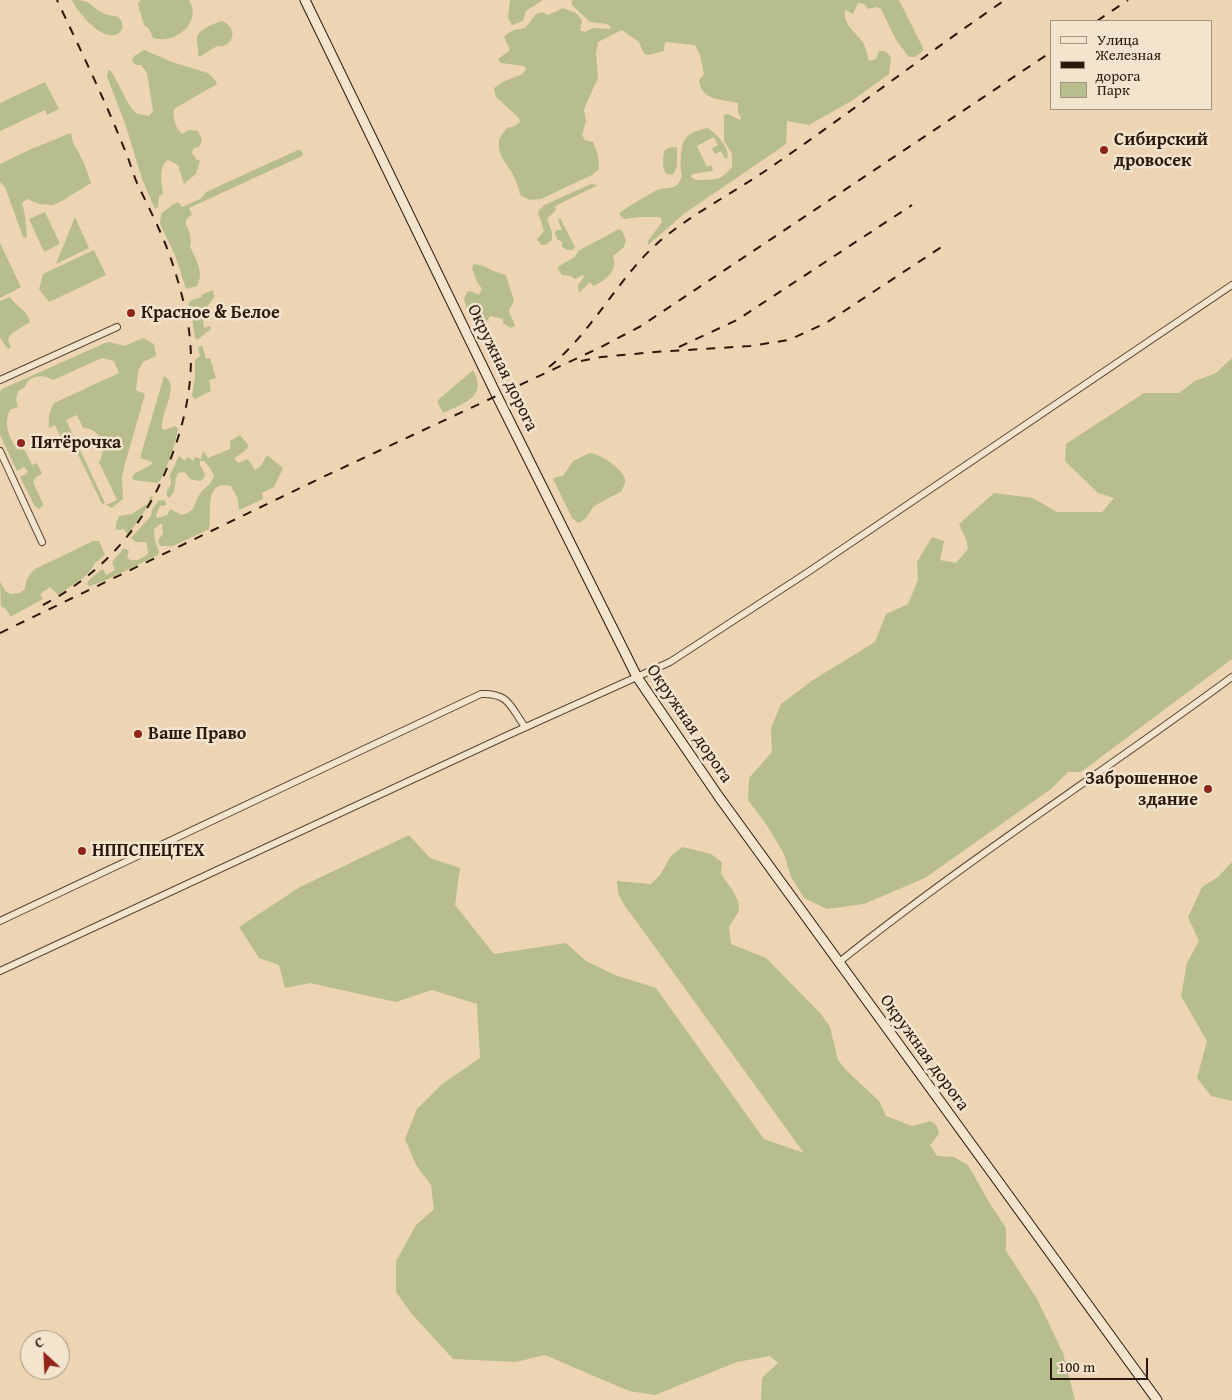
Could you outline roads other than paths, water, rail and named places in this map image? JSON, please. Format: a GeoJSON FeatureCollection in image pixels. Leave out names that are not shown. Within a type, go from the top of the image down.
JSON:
{"type":"FeatureCollection","features":[{"type":"Feature","properties":{"kind":"main road","name":"Окружная дорога"},"geometry":{"type":"LineString","coordinates":[[305,0],[497,396],[637,677],[838,963],[1156,1400]]}},
{"type":"Feature","properties":{"kind":"street"},"geometry":{"type":"LineString","coordinates":[[0,971],[525,727],[670,662],[1232,286]]}},
{"type":"Feature","properties":{"kind":"street"},"geometry":{"type":"LineString","coordinates":[[0,380],[117,328]]}},
{"type":"Feature","properties":{"kind":"street"},"geometry":{"type":"LineString","coordinates":[[0,451],[42,542]]}},
{"type":"Feature","properties":{"kind":"street"},"geometry":{"type":"LineString","coordinates":[[838,963],[901,912],[1163,728],[1232,677]]}},
{"type":"Feature","properties":{"kind":"street"},"geometry":{"type":"LineString","coordinates":[[0,921],[480,694],[493,694],[504,698],[525,727]]}},
{"type":"Feature","properties":{"kind":"railway"},"geometry":{"type":"LineString","coordinates":[[43,605],[79,583],[111,555],[138,522],[149,505],[167,469],[179,433],[188,396],[191,359],[185,309],[167,249],[137,183],[126,152],[92,74],[57,0]]}},
{"type":"Feature","properties":{"kind":"railway"},"geometry":{"type":"LineString","coordinates":[[549,367],[579,338],[632,271],[661,240],[687,220],[800,147],[1005,0]]}},
{"type":"Feature","properties":{"kind":"railway"},"geometry":{"type":"LineString","coordinates":[[1098,20],[1128,0]]}},
{"type":"Feature","properties":{"kind":"railway"},"geometry":{"type":"LineString","coordinates":[[0,633],[323,477],[599,348],[641,326],[1050,53]]}},
{"type":"Feature","properties":{"kind":"railway"},"geometry":{"type":"LineString","coordinates":[[679,347],[737,320],[912,205]]}},
{"type":"Feature","properties":{"kind":"railway"},"geometry":{"type":"LineString","coordinates":[[581,361],[601,357],[655,352],[750,346],[789,340],[826,323],[943,246]]}},
{"type":"Feature","properties":{"kind":"place","name":"Сибирский дровосек"},"geometry":{"type":"Point","coordinates":[1104,150]}},
{"type":"Feature","properties":{"kind":"place","name":"Красное & Белое"},"geometry":{"type":"Point","coordinates":[131,313]}},
{"type":"Feature","properties":{"kind":"place","name":"Пятёрочка"},"geometry":{"type":"Point","coordinates":[21,443]}},
{"type":"Feature","properties":{"kind":"place","name":"Ваше Право"},"geometry":{"type":"Point","coordinates":[138,734]}},
{"type":"Feature","properties":{"kind":"place","name":"Заброшенное здание"},"geometry":{"type":"Point","coordinates":[1208,789]}},
{"type":"Feature","properties":{"kind":"place","name":"НППСПЕЦТЕХ"},"geometry":{"type":"Point","coordinates":[82,851]}}]}
